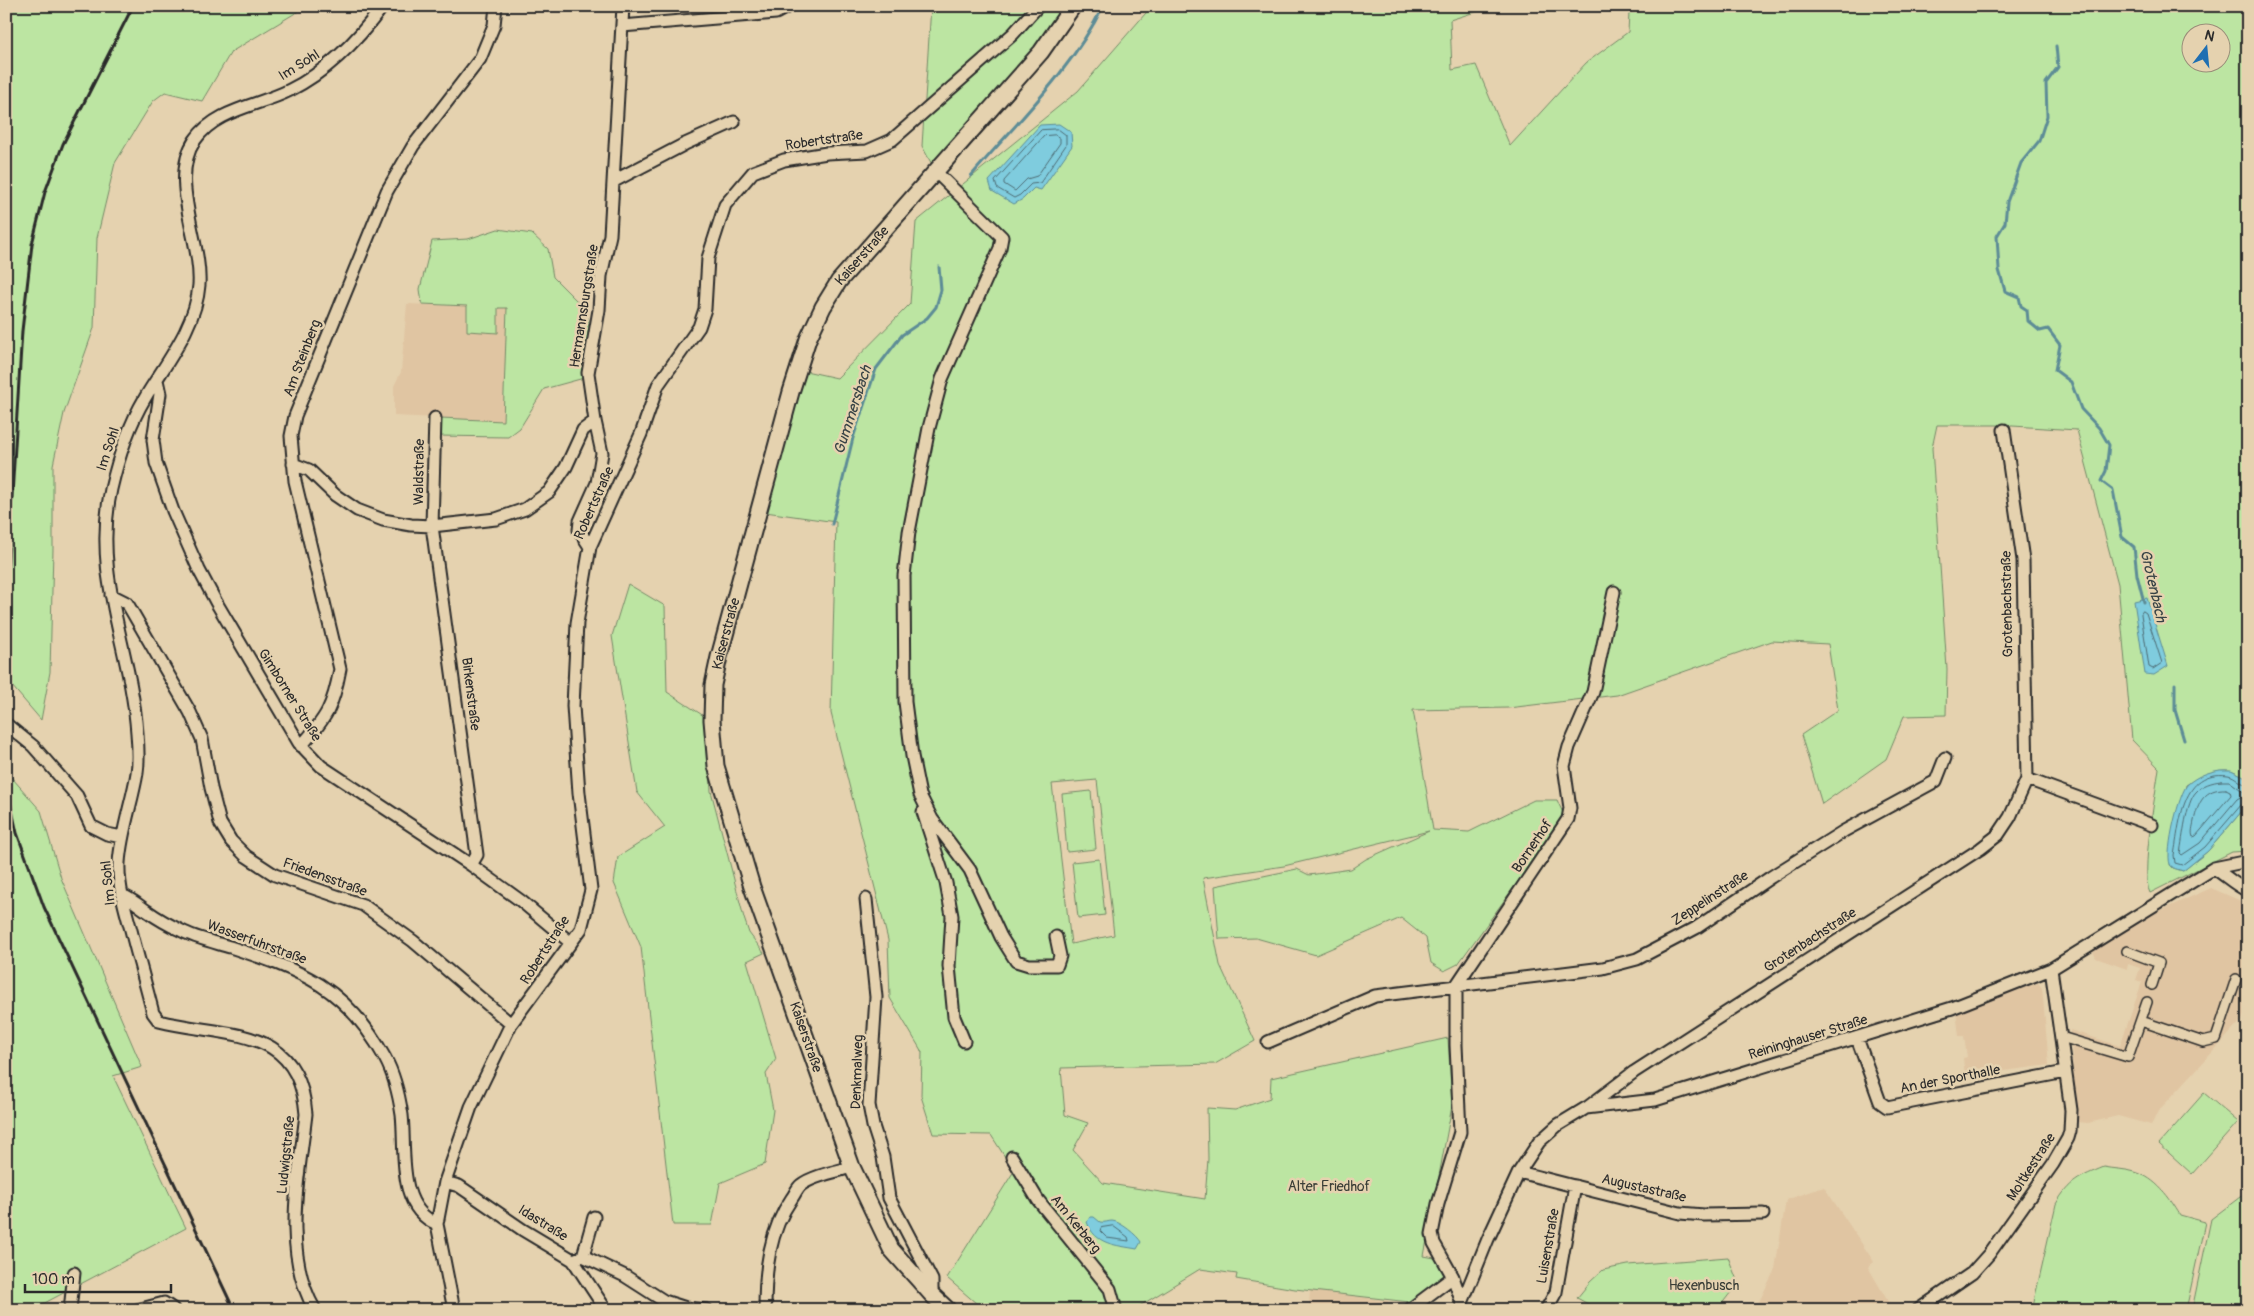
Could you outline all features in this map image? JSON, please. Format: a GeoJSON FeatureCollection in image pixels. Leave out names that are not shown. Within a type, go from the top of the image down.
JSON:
{"type":"FeatureCollection","features":[{"type":"Feature","properties":{"kind":"street","name":"Im Sohl"},"geometry":{"type":"LineString","coordinates":[[153,1013],[122,895],[119,865],[122,837],[138,770],[137,733],[133,699],[106,571],[104,530],[111,488],[129,431],[144,399],[184,333],[195,308],[199,284],[184,174],[188,156],[196,138],[217,119],[291,90],[336,60],[362,34],[383,6]]}},
{"type":"Feature","properties":{"kind":"street","name":"Am Steinberg"},"geometry":{"type":"LineString","coordinates":[[301,746],[323,720],[334,700],[340,670],[295,481],[291,436],[295,416],[387,191],[413,146],[480,59],[494,24],[496,6]]}},
{"type":"Feature","properties":{"kind":"street","name":"Hermannsburgstraße"},"geometry":{"type":"LineString","coordinates":[[590,548],[580,530],[580,521],[600,470],[602,453],[588,373],[599,310],[601,276],[610,235],[623,6]]}},
{"type":"Feature","properties":{"kind":"street"},"geometry":{"type":"LineString","coordinates":[[622,26],[776,13],[789,6]]}},
{"type":"Feature","properties":{"kind":"street","name":"Robertstraße"},"geometry":{"type":"LineString","coordinates":[[437,1224],[446,1182],[471,1107],[511,1024],[581,929],[591,890],[579,794],[573,706],[577,623],[590,548],[641,434],[658,385],[700,327],[705,309],[708,258],[725,204],[753,172],[784,160],[867,151],[892,140],[1013,34],[1038,6]]}},
{"type":"Feature","properties":{"kind":"street","name":"Kaiserstraße"},"geometry":{"type":"LineString","coordinates":[[948,1310],[891,1249],[852,1167],[752,887],[725,801],[716,766],[712,720],[713,685],[791,392],[808,339],[823,307],[839,281],[1041,52],[1073,6]]}},
{"type":"Feature","properties":{"kind":"street"},"geometry":{"type":"LineString","coordinates":[[614,181],[685,144],[734,122]]}},
{"type":"Feature","properties":{"kind":"street"},"geometry":{"type":"LineString","coordinates":[[936,172],[1002,237],[1000,248],[942,379],[929,428],[909,532],[904,576],[904,702],[922,811],[946,883],[952,916],[949,966],[954,1018],[964,1041]]}},
{"type":"Feature","properties":{"kind":"street","name":"Gimborner Straße"},"geometry":{"type":"LineString","coordinates":[[157,380],[160,394],[153,440],[156,463],[173,510],[199,570],[216,602],[279,712],[301,746],[321,766],[471,864],[521,901],[571,943]]}},
{"type":"Feature","properties":{"kind":"street","name":"Waldstraße"},"geometry":{"type":"LineString","coordinates":[[432,526],[435,418]]}},
{"type":"Feature","properties":{"kind":"street","name":"Waldstraße"},"geometry":{"type":"LineString","coordinates":[[294,464],[309,470],[335,495],[357,510],[384,520],[411,525],[432,526],[496,519],[525,509],[549,492],[566,467],[583,430],[595,421]]}},
{"type":"Feature","properties":{"kind":"street","name":"Grotenbachstraße"},"geometry":{"type":"LineString","coordinates":[[1586,1108],[1634,1072],[1980,849],[1998,835],[2010,817],[2027,779],[2023,560],[2004,430]]}},
{"type":"Feature","properties":{"kind":"street","name":"Birkenstraße"},"geometry":{"type":"LineString","coordinates":[[432,526],[477,855],[471,864]]}},
{"type":"Feature","properties":{"kind":"street","name":"Bornerhof"},"geometry":{"type":"LineString","coordinates":[[1456,986],[1568,819],[1570,808],[1564,766],[1569,747],[1594,692],[1614,592]]}},
{"type":"Feature","properties":{"kind":"street","name":"Friedensstraße"},"geometry":{"type":"LineString","coordinates":[[111,595],[127,603],[190,712],[202,739],[220,823],[231,841],[246,856],[275,875],[364,905],[413,942],[511,1024]]}},
{"type":"Feature","properties":{"kind":"street"},"geometry":{"type":"LineString","coordinates":[[6,724],[33,746],[77,796],[91,826],[107,834],[122,837]]}},
{"type":"Feature","properties":{"kind":"street","name":"Zeppelinstraße"},"geometry":{"type":"LineString","coordinates":[[1456,986],[1604,968],[1637,959],[1696,928],[1771,876],[1844,831],[1936,781],[1945,758]]}},
{"type":"Feature","properties":{"kind":"street"},"geometry":{"type":"LineString","coordinates":[[2027,779],[2152,825]]}},
{"type":"Feature","properties":{"kind":"street"},"geometry":{"type":"LineString","coordinates":[[920,794],[932,818],[970,870],[1001,937],[1016,961],[1029,965],[1057,966],[1060,956],[1056,937]]}},
{"type":"Feature","properties":{"kind":"street","name":"Reininghauser Straße"},"geometry":{"type":"LineString","coordinates":[[1463,1306],[1488,1240],[1519,1172],[1540,1142],[1558,1125],[1586,1108],[1656,1100],[1952,1008],[2051,968],[2214,868],[2248,861]]}},
{"type":"Feature","properties":{"kind":"street"},"geometry":{"type":"LineString","coordinates":[[2214,868],[2239,887],[2248,891]]}},
{"type":"Feature","properties":{"kind":"street","name":"Wasserfuhrstraße"},"geometry":{"type":"LineString","coordinates":[[122,895],[134,900],[146,911],[180,931],[299,972],[328,990],[355,1014],[367,1027],[395,1080],[402,1116],[404,1170],[411,1197],[426,1219],[437,1224]]}},
{"type":"Feature","properties":{"kind":"street","name":"Denkmalweg"},"geometry":{"type":"LineString","coordinates":[[866,899],[876,997],[869,1105],[883,1158],[890,1198],[932,1280],[932,1295]]}},
{"type":"Feature","properties":{"kind":"street"},"geometry":{"type":"LineString","coordinates":[[2127,951],[2159,963],[2152,985]]}},
{"type":"Feature","properties":{"kind":"street","name":"Moltkestraße"},"geometry":{"type":"LineString","coordinates":[[1918,1310],[1972,1273],[1989,1254],[2053,1164],[2070,1131],[2071,1110],[2051,968]]}},
{"type":"Feature","properties":{"kind":"street"},"geometry":{"type":"LineString","coordinates":[[2140,1021],[2203,1042],[2216,1039],[2236,979]]}},
{"type":"Feature","properties":{"kind":"street"},"geometry":{"type":"LineString","coordinates":[[1268,1042],[1375,996],[1456,986],[1456,1045],[1460,1132],[1438,1204],[1432,1234],[1439,1253],[1453,1277],[1463,1306]]}},
{"type":"Feature","properties":{"kind":"street"},"geometry":{"type":"LineString","coordinates":[[2060,1037],[2128,1057],[2147,1002]]}},
{"type":"Feature","properties":{"kind":"street","name":"Ludwigstraße"},"geometry":{"type":"LineString","coordinates":[[153,1013],[159,1021],[243,1035],[265,1043],[284,1057],[297,1075],[305,1099],[306,1114],[295,1230],[302,1280],[315,1310]]}},
{"type":"Feature","properties":{"kind":"street","name":"An der Sporthalle"},"geometry":{"type":"LineString","coordinates":[[1857,1038],[1880,1102],[1887,1107],[2065,1072]]}},
{"type":"Feature","properties":{"kind":"street","name":"Am Kerberg"},"geometry":{"type":"LineString","coordinates":[[1012,1157],[1038,1200],[1110,1289],[1116,1310]]}},
{"type":"Feature","properties":{"kind":"street"},"geometry":{"type":"LineString","coordinates":[[766,1310],[767,1262],[774,1234],[786,1206],[801,1185],[823,1175],[852,1167]]}},
{"type":"Feature","properties":{"kind":"street","name":"Augustastraße"},"geometry":{"type":"LineString","coordinates":[[1519,1172],[1680,1213],[1704,1215],[1763,1214]]}},
{"type":"Feature","properties":{"kind":"street","name":"Idastraße"},"geometry":{"type":"LineString","coordinates":[[446,1182],[459,1186],[523,1230],[578,1258],[606,1310]]}},
{"type":"Feature","properties":{"kind":"street","name":"Luisenstraße"},"geometry":{"type":"LineString","coordinates":[[1546,1310],[1556,1292],[1574,1186]]}},
{"type":"Feature","properties":{"kind":"street"},"geometry":{"type":"LineString","coordinates":[[594,1217],[578,1258],[625,1276],[664,1301],[686,1308],[707,1310]]}},
{"type":"Feature","properties":{"kind":"street"},"geometry":{"type":"LineString","coordinates":[[437,1224],[454,1310]]}},
{"type":"Feature","properties":{"kind":"street"},"geometry":{"type":"LineString","coordinates":[[70,1310],[74,1273]]}},
{"type":"Feature","properties":{"kind":"street"},"geometry":{"type":"LineString","coordinates":[[1409,1310],[1453,1277]]}},
{"type":"Feature","properties":{"kind":"street"},"geometry":{"type":"LineString","coordinates":[[137,1310],[164,1303],[173,1309]]}},
{"type":"Feature","properties":{"kind":"shaded area"},"geometry":{"type":"Polygon","coordinates":[[[407,304],[507,308],[503,421],[394,416],[394,386],[401,372],[407,304]]]}},
{"type":"Feature","properties":{"kind":"shaded area"},"geometry":{"type":"Polygon","coordinates":[[[2211,888],[2248,904],[2248,1007],[2242,1020],[2161,1108],[2151,1125],[2118,1116],[2088,1123],[2077,1122],[2070,1030],[2120,1046],[2142,982],[2136,980],[2140,968],[2128,964],[2127,969],[2096,958],[2092,949],[2157,912],[2211,888]]]}},
{"type":"Feature","properties":{"kind":"shaded area"},"geometry":{"type":"Polygon","coordinates":[[[2038,983],[2042,988],[2049,1065],[1965,1076],[1963,1058],[1967,1057],[1964,1036],[1959,1036],[1956,1012],[2038,983]]]}},
{"type":"Feature","properties":{"kind":"shaded area"},"geometry":{"type":"Polygon","coordinates":[[[1824,1187],[1874,1262],[1868,1267],[1893,1310],[1755,1310],[1775,1269],[1786,1200],[1824,1187]]]}},
{"type":"Feature","properties":{"kind":"shaded area"},"geometry":{"type":"Polygon","coordinates":[[[1310,1290],[1388,1301],[1387,1305],[1391,1310],[1309,1310],[1310,1290]]]}},
{"type":"Feature","properties":{"kind":"green space"},"geometry":{"type":"Polygon","coordinates":[[[6,6],[307,6],[231,52],[202,101],[165,92],[153,101],[115,163],[97,238],[94,328],[64,413],[53,465],[50,672],[41,720],[6,679],[6,502],[10,447],[6,446],[6,6]]]}},
{"type":"Feature","properties":{"kind":"green space"},"geometry":{"type":"Polygon","coordinates":[[[931,6],[1073,6],[936,172],[922,146],[931,6]]]}},
{"type":"Feature","properties":{"kind":"green space","name":"Alter Friedhof"},"geometry":{"type":"Polygon","coordinates":[[[1152,6],[1494,6],[1450,20],[1452,70],[1476,65],[1510,146],[1586,63],[1628,32],[1629,13],[1620,6],[2248,6],[2248,785],[2236,772],[2219,770],[2202,776],[2186,785],[2170,865],[2183,871],[2208,851],[2248,804],[2248,851],[2232,852],[2150,893],[2147,883],[2148,852],[2159,768],[2132,740],[2118,584],[2077,430],[1996,425],[1937,425],[1932,448],[1947,669],[1946,715],[1904,716],[1886,759],[1822,804],[1801,735],[1838,710],[1828,644],[1772,641],[1617,695],[1508,708],[1413,710],[1433,830],[1469,832],[1534,800],[1557,800],[1563,813],[1556,829],[1458,964],[1444,971],[1431,963],[1426,938],[1401,918],[1316,955],[1256,938],[1219,939],[1215,886],[1297,869],[1309,875],[1351,869],[1366,859],[1429,831],[1284,866],[1203,878],[1220,965],[1255,1041],[1215,1064],[1061,1068],[1065,1115],[1088,1123],[1073,1150],[1103,1183],[1205,1199],[1208,1159],[1207,1108],[1235,1110],[1270,1098],[1271,1078],[1448,1038],[1452,1106],[1424,1256],[1445,1260],[1446,1279],[1418,1303],[1295,1289],[1236,1279],[1237,1274],[1200,1269],[1133,1310],[984,1310],[947,1278],[1014,1171],[991,1135],[933,1134],[921,1096],[922,1052],[890,998],[888,940],[831,713],[836,522],[751,510],[792,368],[837,378],[910,304],[916,222],[1078,91],[1152,6]],[[1097,780],[1052,784],[1071,944],[1114,935],[1097,780]]]}},
{"type":"Feature","properties":{"kind":"green space"},"geometry":{"type":"Polygon","coordinates":[[[498,229],[532,234],[548,249],[553,277],[578,302],[589,320],[584,378],[544,389],[520,428],[508,437],[437,436],[441,418],[503,421],[507,308],[498,308],[498,333],[467,331],[467,306],[422,304],[420,289],[432,241],[468,239],[498,229]]]}},
{"type":"Feature","properties":{"kind":"green space"},"geometry":{"type":"Polygon","coordinates":[[[628,584],[665,606],[667,692],[707,718],[711,791],[744,918],[749,933],[764,953],[747,961],[776,1059],[766,1074],[773,1110],[765,1164],[720,1183],[712,1225],[673,1225],[641,947],[614,883],[618,857],[665,827],[637,792],[612,636],[628,584]]]}},
{"type":"Feature","properties":{"kind":"green space"},"geometry":{"type":"Polygon","coordinates":[[[6,771],[41,811],[61,878],[142,1067],[113,1076],[186,1228],[39,1306],[41,1310],[6,1310],[6,771]]]}},
{"type":"Feature","properties":{"kind":"green space"},"geometry":{"type":"Polygon","coordinates":[[[1091,791],[1096,849],[1067,852],[1062,794],[1091,791]]]}},
{"type":"Feature","properties":{"kind":"green space"},"geometry":{"type":"Polygon","coordinates":[[[1099,859],[1105,915],[1078,918],[1072,862],[1099,859]]]}},
{"type":"Feature","properties":{"kind":"green space"},"geometry":{"type":"Polygon","coordinates":[[[2204,1093],[2238,1122],[2192,1174],[2159,1144],[2204,1093]]]}},
{"type":"Feature","properties":{"kind":"green space"},"geometry":{"type":"Polygon","coordinates":[[[2104,1167],[2128,1170],[2143,1175],[2162,1189],[2180,1215],[2205,1222],[2186,1310],[2032,1310],[2056,1204],[2066,1190],[2076,1181],[2104,1167]]]}},
{"type":"Feature","properties":{"kind":"green space"},"geometry":{"type":"Polygon","coordinates":[[[2248,1191],[2248,1310],[2192,1310],[2211,1219],[2248,1191]]]}},
{"type":"Feature","properties":{"kind":"green space","name":"Hexenbusch"},"geometry":{"type":"Polygon","coordinates":[[[1728,1257],[1738,1283],[1717,1310],[1599,1310],[1577,1298],[1603,1270],[1628,1265],[1728,1257]]]}},
{"type":"Feature","properties":{"kind":"water"},"geometry":{"type":"Polygon","coordinates":[[[1059,124],[1071,132],[1072,146],[1041,190],[1034,188],[1023,199],[1014,204],[992,191],[989,181],[1040,125],[1059,124]]]}},
{"type":"Feature","properties":{"kind":"water"},"geometry":{"type":"Polygon","coordinates":[[[2147,598],[2168,666],[2154,675],[2145,674],[2134,601],[2147,598]]]}},
{"type":"Feature","properties":{"kind":"water"},"geometry":{"type":"Polygon","coordinates":[[[2231,770],[2244,776],[2248,785],[2248,804],[2208,851],[2183,871],[2174,868],[2170,864],[2169,848],[2177,810],[2184,789],[2191,781],[2207,773],[2231,770]]]}},
{"type":"Feature","properties":{"kind":"water"},"geometry":{"type":"Polygon","coordinates":[[[1090,1217],[1094,1217],[1100,1222],[1112,1221],[1124,1226],[1141,1242],[1137,1249],[1114,1245],[1101,1240],[1091,1230],[1087,1222],[1090,1217]]]}},
{"type":"Feature","properties":{"kind":"waterway","name":"Gummersbach"},"geometry":{"type":"LineString","coordinates":[[971,176],[1060,74],[1076,52],[1103,6]]}},
{"type":"Feature","properties":{"kind":"waterway","name":"Grotenbach"},"geometry":{"type":"LineString","coordinates":[[2056,46],[2058,67],[2046,83],[2047,116],[2039,141],[2021,163],[2007,202],[2005,223],[1997,236],[1999,270],[2005,291],[2019,297],[2021,306],[2027,310],[2028,321],[2040,331],[2048,329],[2060,345],[2055,370],[2071,382],[2081,409],[2099,428],[2109,445],[2106,471],[2101,481],[2113,490],[2122,537],[2134,547],[2137,575],[2144,602]]}},
{"type":"Feature","properties":{"kind":"waterway","name":"Gummersbach"},"geometry":{"type":"LineString","coordinates":[[832,524],[853,438],[876,369],[902,335],[927,318],[936,307],[941,290],[939,267]]}},
{"type":"Feature","properties":{"kind":"waterway","name":"Grotenbach"},"geometry":{"type":"LineString","coordinates":[[2175,684],[2175,710],[2184,740]]}},
{"type":"Feature","properties":{"kind":"waterway"},"geometry":{"type":"LineString","coordinates":[[6,1297],[9,1310]]}},
{"type":"Feature","properties":{"kind":"railway"},"geometry":{"type":"LineString","coordinates":[[6,594],[22,331],[32,244],[45,192],[63,144],[133,6]]}},
{"type":"Feature","properties":{"kind":"railway"},"geometry":{"type":"LineString","coordinates":[[6,783],[17,833],[44,907],[234,1310]]}}]}
